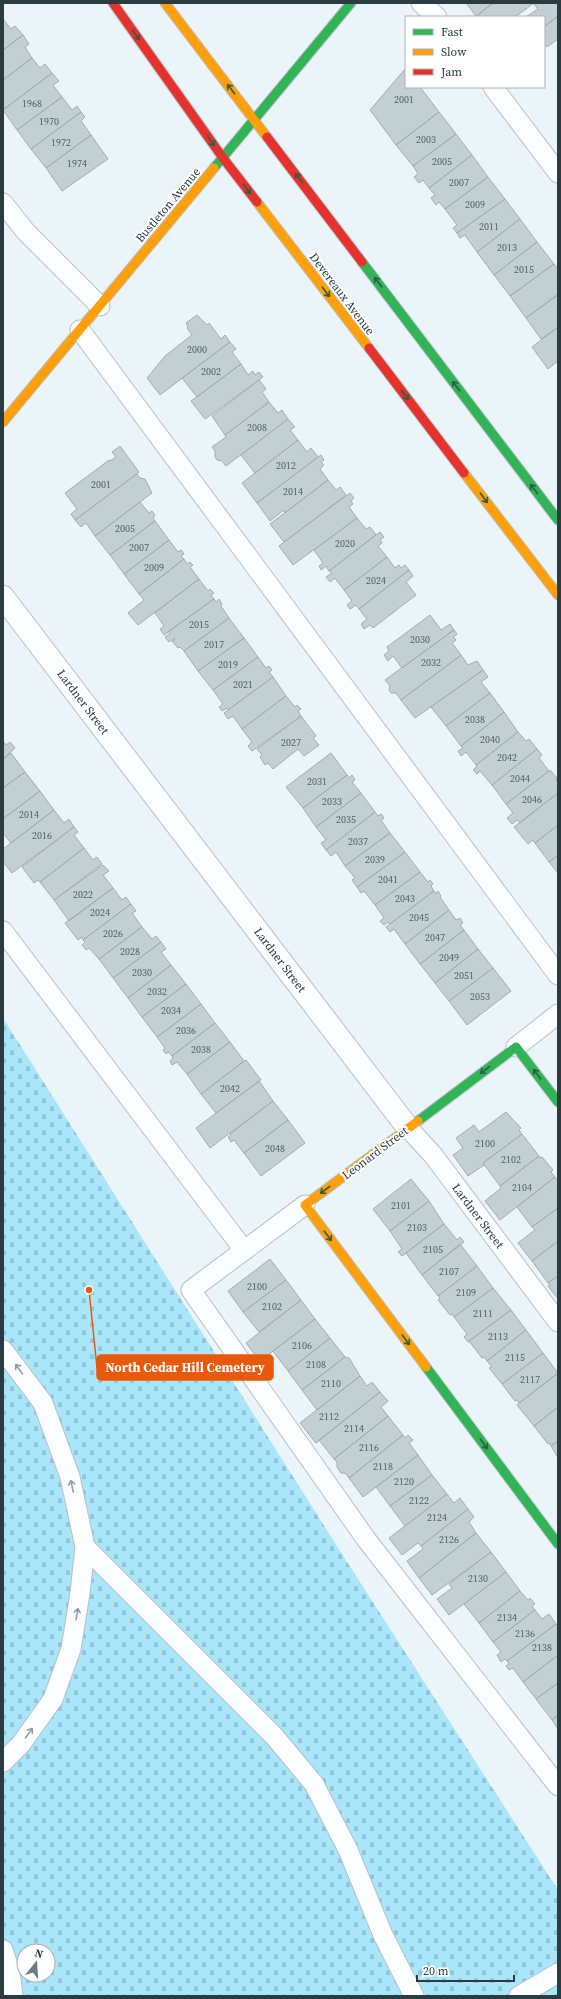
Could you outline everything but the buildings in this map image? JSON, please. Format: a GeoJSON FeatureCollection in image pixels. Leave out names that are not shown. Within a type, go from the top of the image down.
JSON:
{"type":"FeatureCollection","features":[{"type":"Feature","properties":{"kind":"street","name":"Devereaux Avenue"},"geometry":{"type":"LineString","coordinates":[[113,3],[223,158],[558,595]]}},
{"type":"Feature","properties":{"kind":"street"},"geometry":{"type":"LineString","coordinates":[[165,3],[558,520]]}},
{"type":"Feature","properties":{"kind":"street","name":"Bustleton Avenue"},"geometry":{"type":"LineString","coordinates":[[3,422],[351,3]]}},
{"type":"Feature","properties":{"kind":"street","name":"Lardner Street"},"geometry":{"type":"LineString","coordinates":[[3,597],[408,1128]]}},
{"type":"Feature","properties":{"kind":"street"},"geometry":{"type":"LineString","coordinates":[[516,1046],[558,1102]]}},
{"type":"Feature","properties":{"kind":"street","name":"Leonard Street"},"geometry":{"type":"LineString","coordinates":[[305,1205],[516,1046]]}},
{"type":"Feature","properties":{"kind":"street"},"geometry":{"type":"LineString","coordinates":[[305,1205],[558,1544]]}},
{"type":"Feature","properties":{"kind":"lane"},"geometry":{"type":"LineString","coordinates":[[421,3],[436,16]]}},
{"type":"Feature","properties":{"kind":"lane"},"geometry":{"type":"LineString","coordinates":[[494,88],[558,173]]}},
{"type":"Feature","properties":{"kind":"lane"},"geometry":{"type":"LineString","coordinates":[[3,203],[26,232],[100,306]]}},
{"type":"Feature","properties":{"kind":"lane"},"geometry":{"type":"LineString","coordinates":[[80,330],[558,975]]}},
{"type":"Feature","properties":{"kind":"lane"},"geometry":{"type":"LineString","coordinates":[[3,931],[244,1250]]}},
{"type":"Feature","properties":{"kind":"lane","name":"Leonard Street"},"geometry":{"type":"LineString","coordinates":[[516,1046],[558,1014]]}},
{"type":"Feature","properties":{"kind":"lane","name":"Lardner Street"},"geometry":{"type":"LineString","coordinates":[[408,1128],[433,1155],[558,1322]]}},
{"type":"Feature","properties":{"kind":"lane","name":"Leonard Street"},"geometry":{"type":"LineString","coordinates":[[305,1205],[191,1290],[366,1540],[558,1786]]}},
{"type":"Feature","properties":{"kind":"lane"},"geometry":{"type":"LineString","coordinates":[[3,1350],[43,1402],[70,1477],[85,1547],[80,1593],[71,1649],[53,1699],[21,1744],[3,1762]]}},
{"type":"Feature","properties":{"kind":"lane"},"geometry":{"type":"LineString","coordinates":[[85,1547],[274,1736],[314,1784],[348,1850],[384,1936],[414,1996]]}},
{"type":"Feature","properties":{"kind":"lane"},"geometry":{"type":"LineString","coordinates":[[3,1950],[10,1971],[14,1996]]}},
{"type":"Feature","properties":{"kind":"lane"},"geometry":{"type":"LineString","coordinates":[[519,1996],[558,1973]]}},
{"type":"Feature","properties":{"kind":"green space"},"geometry":{"type":"Polygon","coordinates":[[[3,1018],[347,1562],[558,1890],[558,1996],[3,1996],[3,1018]]]}},
{"type":"Feature","properties":{"kind":"traffic: fast"},"geometry":{"type":"LineString","coordinates":[[214,168],[351,3]]}},
{"type":"Feature","properties":{"kind":"traffic: fast"},"geometry":{"type":"LineString","coordinates":[[362,262],[558,520]]}},
{"type":"Feature","properties":{"kind":"traffic: fast"},"geometry":{"type":"LineString","coordinates":[[418,1121],[516,1047],[558,1102]]}},
{"type":"Feature","properties":{"kind":"traffic: fast"},"geometry":{"type":"LineString","coordinates":[[426,1367],[558,1544]]}},
{"type":"Feature","properties":{"kind":"traffic: slow"},"geometry":{"type":"LineString","coordinates":[[165,3],[267,137]]}},
{"type":"Feature","properties":{"kind":"traffic: slow"},"geometry":{"type":"LineString","coordinates":[[3,422],[214,168]]}},
{"type":"Feature","properties":{"kind":"traffic: slow"},"geometry":{"type":"LineString","coordinates":[[257,202],[369,348]]}},
{"type":"Feature","properties":{"kind":"traffic: slow"},"geometry":{"type":"LineString","coordinates":[[464,473],[558,595]]}},
{"type":"Feature","properties":{"kind":"traffic: slow"},"geometry":{"type":"LineString","coordinates":[[418,1121],[305,1205],[426,1367]]}},
{"type":"Feature","properties":{"kind":"traffic: jam"},"geometry":{"type":"LineString","coordinates":[[113,3],[223,158],[257,202]]}},
{"type":"Feature","properties":{"kind":"traffic: jam"},"geometry":{"type":"LineString","coordinates":[[267,137],[362,262]]}},
{"type":"Feature","properties":{"kind":"traffic: jam"},"geometry":{"type":"LineString","coordinates":[[369,348],[464,473]]}},
{"type":"Feature","properties":{"kind":"place","name":"North Cedar Hill Cemetery"},"geometry":{"type":"Point","coordinates":[89,1290]}}]}
